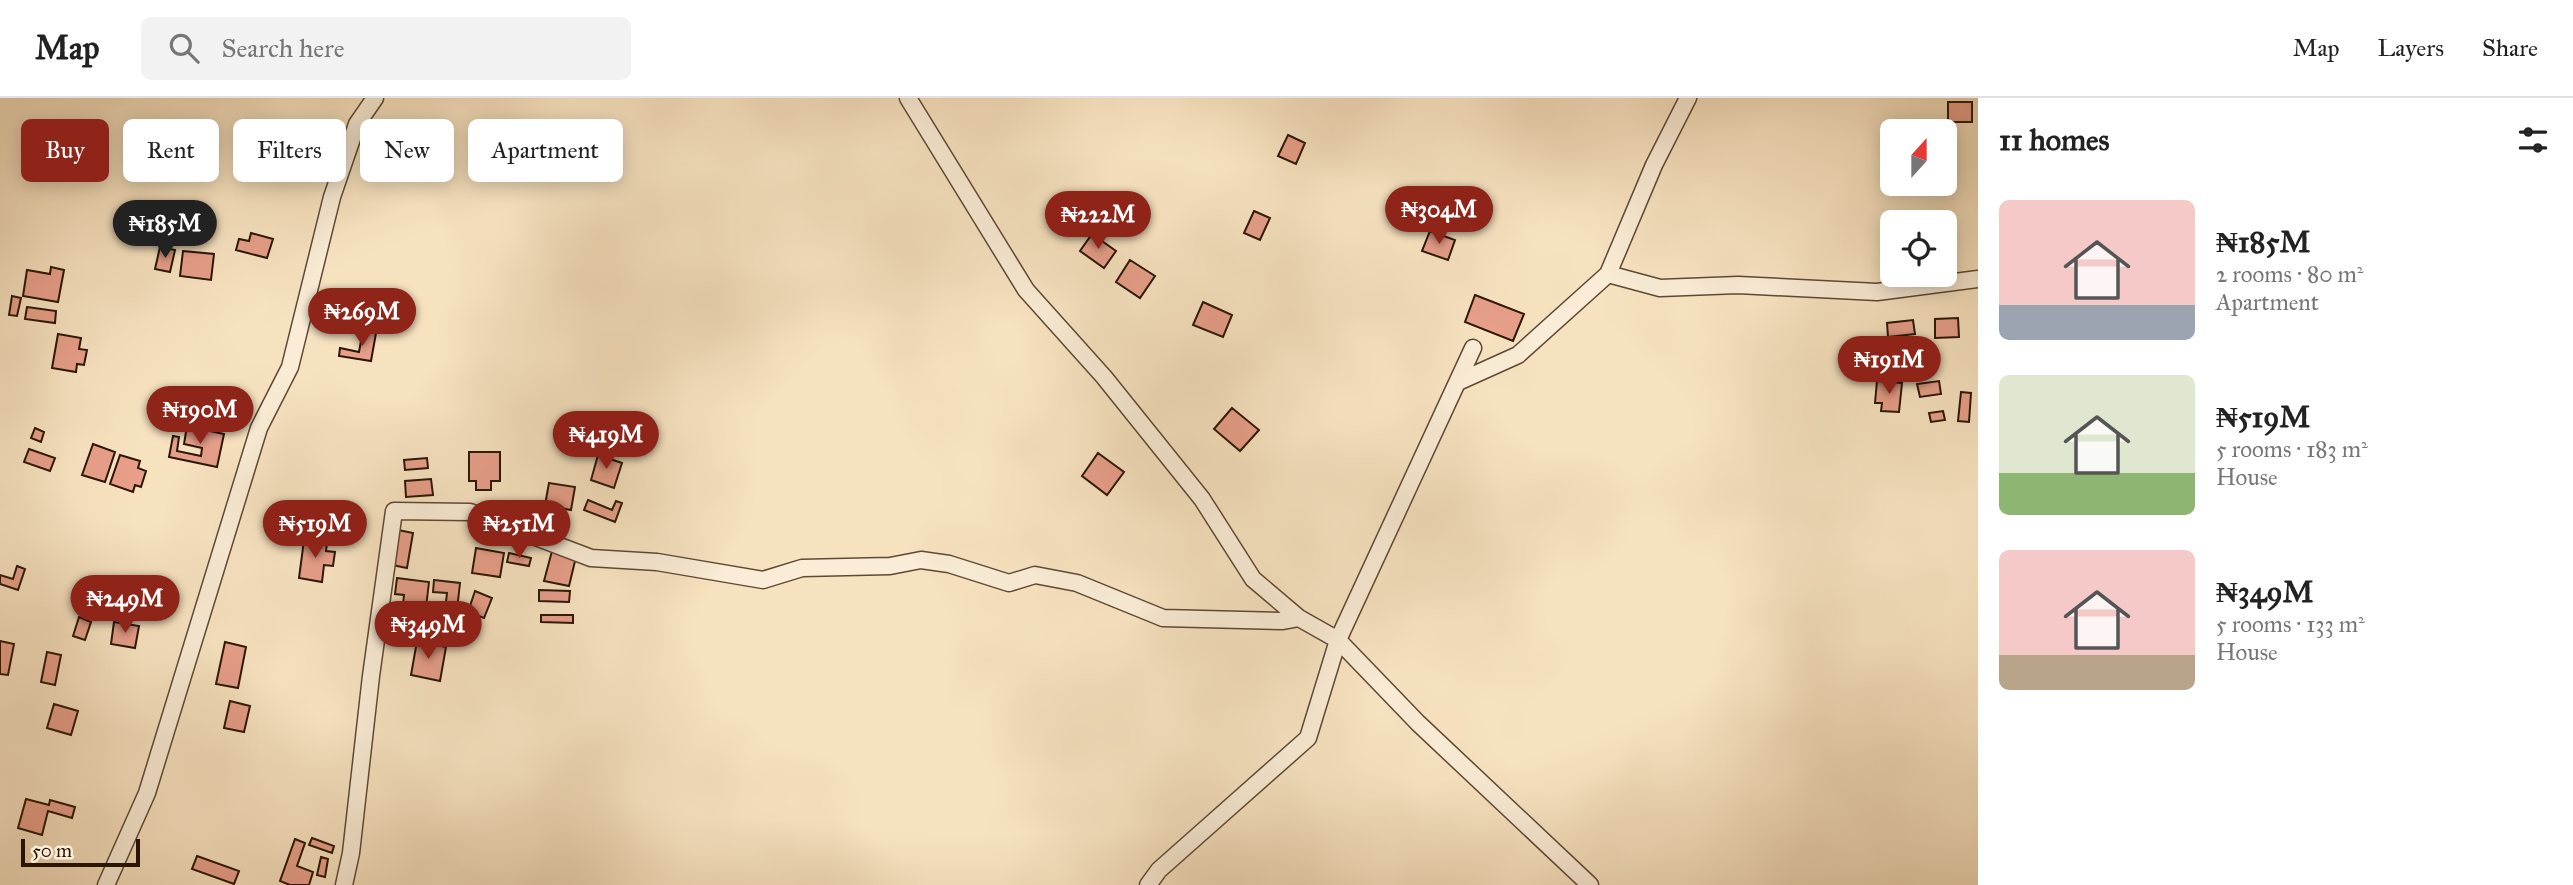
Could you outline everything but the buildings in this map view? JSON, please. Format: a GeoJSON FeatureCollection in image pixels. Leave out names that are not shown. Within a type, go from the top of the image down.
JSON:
{"type":"FeatureCollection","features":[{"type":"Feature","properties":{"kind":"street"},"geometry":{"type":"LineString","coordinates":[[106,885],[147,793],[259,428],[290,367],[332,197],[357,124],[375,98]]}},
{"type":"Feature","properties":{"kind":"street"},"geometry":{"type":"LineString","coordinates":[[908,98],[1026,290],[1104,377],[1194,489],[1253,579],[1299,618],[1338,640],[1418,723],[1590,885]]}},
{"type":"Feature","properties":{"kind":"street"},"geometry":{"type":"LineString","coordinates":[[1458,382],[1518,355],[1608,274],[1654,165],[1688,98]]}},
{"type":"Feature","properties":{"kind":"street"},"geometry":{"type":"LineString","coordinates":[[1608,274],[1660,288],[1738,285],[1877,292],[1978,279]]}},
{"type":"Feature","properties":{"kind":"street"},"geometry":{"type":"LineString","coordinates":[[1148,885],[1159,870],[1308,738],[1338,640],[1473,348]]}},
{"type":"Feature","properties":{"kind":"street"},"geometry":{"type":"LineString","coordinates":[[344,885],[351,853],[371,676],[394,512],[470,512],[591,558],[657,562],[763,580],[802,568],[890,566],[921,560],[949,564],[1009,583],[1035,575],[1077,583],[1163,618],[1283,621],[1299,618]]}}]}
